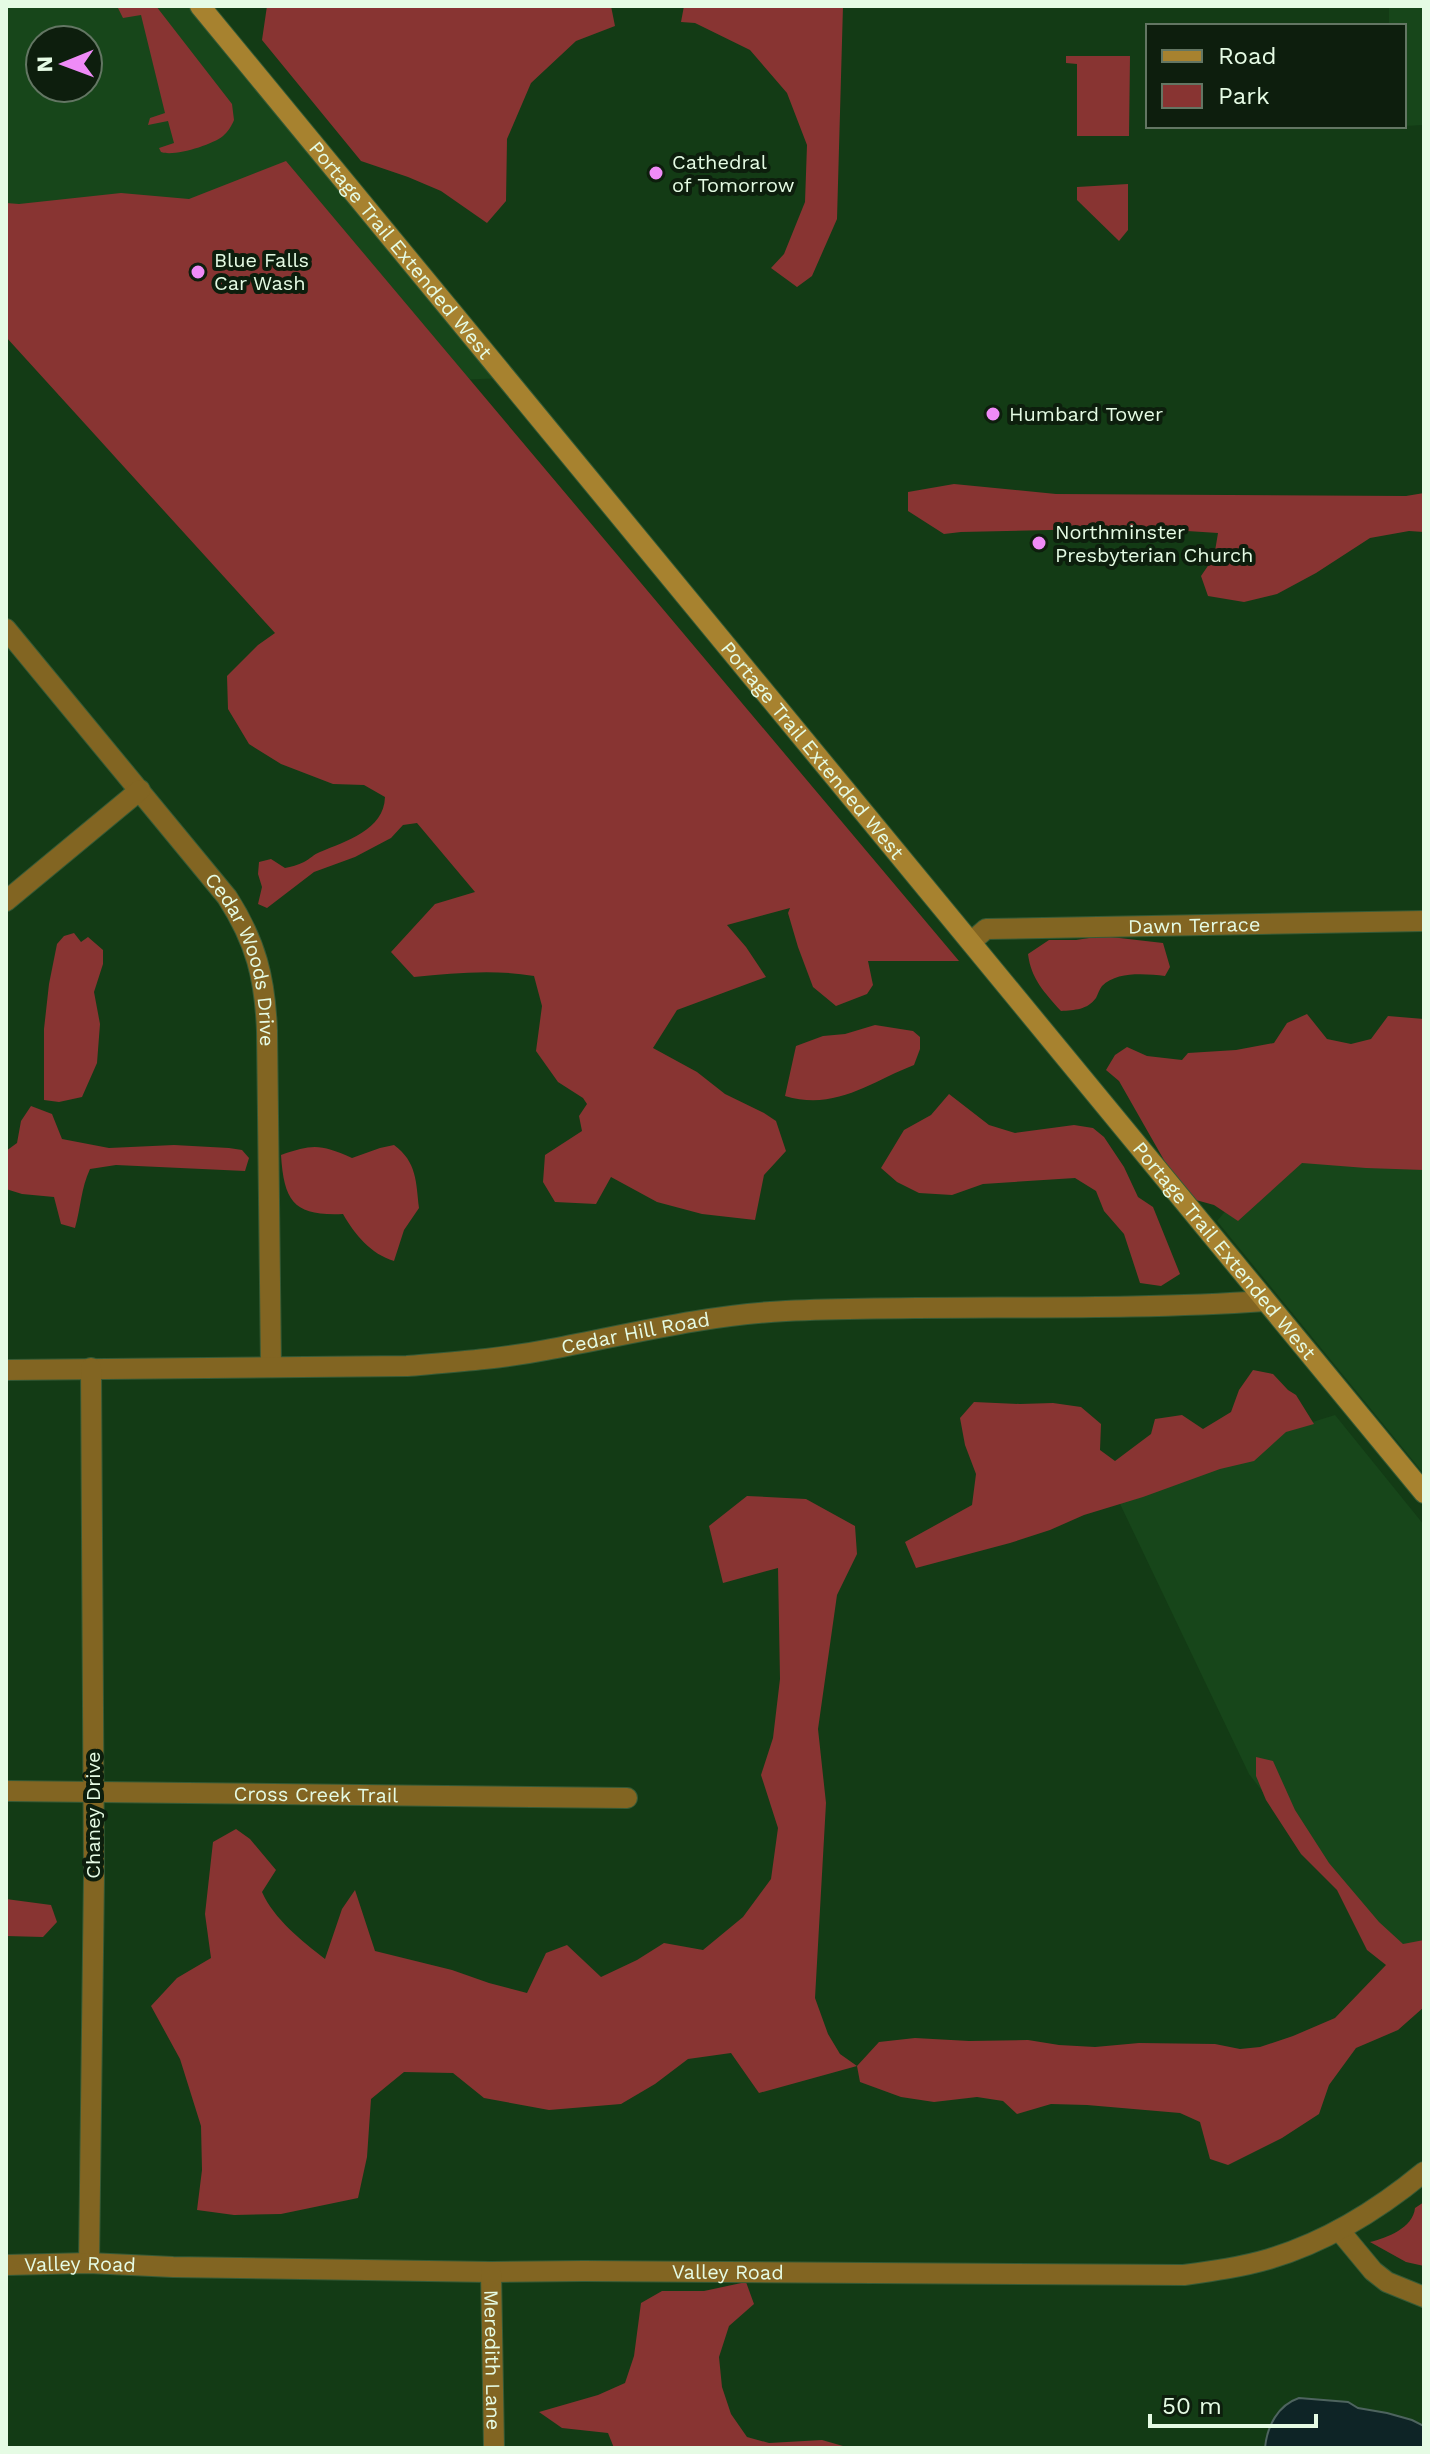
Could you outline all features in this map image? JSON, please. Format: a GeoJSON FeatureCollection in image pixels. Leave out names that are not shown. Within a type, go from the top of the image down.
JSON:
{"type":"FeatureCollection","features":[{"type":"Feature","properties":{"kind":"main road","name":"Portage Trail Extended West"},"geometry":{"type":"LineString","coordinates":[[200,6],[1424,1493]]}},
{"type":"Feature","properties":{"kind":"street","name":"Cedar Woods Drive"},"geometry":{"type":"LineString","coordinates":[[6,629],[227,897],[247,931],[260,966],[267,1031],[271,1367]]}},
{"type":"Feature","properties":{"kind":"street"},"geometry":{"type":"LineString","coordinates":[[6,901],[140,790]]}},
{"type":"Feature","properties":{"kind":"street","name":"Dawn Terrace"},"geometry":{"type":"LineString","coordinates":[[971,942],[986,929],[1424,921]]}},
{"type":"Feature","properties":{"kind":"street","name":"Cedar Hill Road"},"geometry":{"type":"LineString","coordinates":[[6,1370],[407,1366],[544,1350],[681,1322],[784,1311],[1178,1307],[1265,1301]]}},
{"type":"Feature","properties":{"kind":"street","name":"Chaney Drive"},"geometry":{"type":"LineString","coordinates":[[89,2263],[94,1875],[91,1368]]}},
{"type":"Feature","properties":{"kind":"street","name":"Cross Creek Trail"},"geometry":{"type":"LineString","coordinates":[[6,1791],[627,1798]]}},
{"type":"Feature","properties":{"kind":"street","name":"Valley Road"},"geometry":{"type":"LineString","coordinates":[[6,2265],[89,2263],[491,2272],[1184,2275],[1236,2267],[1304,2247],[1355,2222],[1424,2172]]}},
{"type":"Feature","properties":{"kind":"street"},"geometry":{"type":"LineString","coordinates":[[1339,2230],[1380,2277],[1424,2297]]}},
{"type":"Feature","properties":{"kind":"street","name":"Meredith Lane"},"geometry":{"type":"LineString","coordinates":[[491,2272],[494,2448]]}},
{"type":"Feature","properties":{"kind":"shaded area"},"geometry":{"type":"Polygon","coordinates":[[[6,6],[201,6],[506,378],[59,396],[6,298],[6,6]]]}},
{"type":"Feature","properties":{"kind":"shaded area"},"geometry":{"type":"Polygon","coordinates":[[[1389,6],[1424,6],[1424,125],[1406,126],[1406,24],[1389,24],[1389,6]]]}},
{"type":"Feature","properties":{"kind":"shaded area"},"geometry":{"type":"Polygon","coordinates":[[[1424,1149],[1424,1474],[1217,1221],[1274,1154],[1424,1149]]]}},
{"type":"Feature","properties":{"kind":"shaded area"},"geometry":{"type":"Polygon","coordinates":[[[1335,1415],[1424,1525],[1424,1986],[1417,1992],[1249,1774],[1111,1485],[1335,1415]]]}},
{"type":"Feature","properties":{"kind":"green space"},"geometry":{"type":"Polygon","coordinates":[[[117,6],[156,6],[232,104],[234,120],[223,136],[193,149],[161,152],[159,148],[174,143],[168,121],[148,125],[150,118],[165,113],[141,15],[123,18],[117,6]]]}},
{"type":"Feature","properties":{"kind":"green space"},"geometry":{"type":"Polygon","coordinates":[[[267,6],[611,6],[615,26],[576,41],[531,83],[507,139],[506,201],[487,223],[441,191],[361,161],[262,40],[267,6]]]}},
{"type":"Feature","properties":{"kind":"green space"},"geometry":{"type":"Polygon","coordinates":[[[684,6],[843,6],[837,219],[812,276],[797,287],[771,268],[784,254],[805,202],[807,145],[787,93],[750,50],[695,23],[681,22],[684,6]]]}},
{"type":"Feature","properties":{"kind":"green space"},"geometry":{"type":"Polygon","coordinates":[[[1066,56],[1130,56],[1129,136],[1077,136],[1077,64],[1066,63],[1066,56]]]}},
{"type":"Feature","properties":{"kind":"green space"},"geometry":{"type":"Polygon","coordinates":[[[286,161],[959,961],[868,961],[873,985],[867,994],[836,1006],[813,987],[788,913],[790,908],[727,925],[766,977],[677,1010],[653,1048],[697,1072],[725,1094],[776,1121],[786,1151],[764,1175],[755,1220],[702,1214],[657,1202],[611,1177],[596,1204],[555,1202],[543,1182],[545,1155],[582,1131],[579,1116],[587,1104],[558,1082],[536,1051],[542,1006],[534,976],[489,972],[414,977],[391,952],[435,904],[475,892],[417,823],[403,825],[391,838],[355,857],[314,872],[267,908],[258,904],[262,887],[258,874],[259,862],[271,859],[285,868],[304,862],[362,833],[378,818],[385,797],[364,785],[333,784],[281,764],[249,744],[228,709],[227,676],[258,645],[275,633],[6,337],[6,203],[121,193],[189,199],[286,161]]]}},
{"type":"Feature","properties":{"kind":"green space"},"geometry":{"type":"Polygon","coordinates":[[[1128,184],[1128,230],[1119,241],[1077,200],[1077,187],[1128,184]]]}},
{"type":"Feature","properties":{"kind":"green space"},"geometry":{"type":"Polygon","coordinates":[[[954,484],[1056,494],[1406,496],[1424,493],[1424,532],[1409,531],[1370,538],[1277,594],[1244,602],[1208,596],[1201,576],[1214,557],[1218,533],[1141,528],[944,534],[908,511],[908,492],[954,484]]]}},
{"type":"Feature","properties":{"kind":"green space"},"geometry":{"type":"Polygon","coordinates":[[[74,933],[81,942],[88,937],[103,950],[103,964],[94,992],[100,1024],[97,1063],[82,1097],[59,1102],[44,1100],[44,1029],[49,984],[57,944],[64,936],[74,933]]]}},
{"type":"Feature","properties":{"kind":"green space"},"geometry":{"type":"Polygon","coordinates":[[[1102,936],[1163,943],[1170,967],[1165,976],[1132,975],[1108,981],[1089,1005],[1061,1011],[1044,992],[1028,954],[1049,940],[1102,936]]]}},
{"type":"Feature","properties":{"kind":"green space"},"geometry":{"type":"Polygon","coordinates":[[[1307,1014],[1327,1039],[1351,1044],[1371,1039],[1388,1016],[1424,1019],[1424,1170],[1302,1163],[1238,1221],[1214,1205],[1185,1197],[1119,1081],[1106,1070],[1115,1055],[1127,1047],[1147,1056],[1182,1060],[1188,1053],[1236,1050],[1274,1043],[1287,1023],[1307,1014]]]}},
{"type":"Feature","properties":{"kind":"green space"},"geometry":{"type":"Polygon","coordinates":[[[875,1025],[913,1031],[920,1037],[920,1049],[914,1065],[837,1097],[803,1100],[785,1096],[796,1046],[823,1036],[845,1034],[875,1025]]]}},
{"type":"Feature","properties":{"kind":"green space"},"geometry":{"type":"Polygon","coordinates":[[[949,1094],[989,1125],[1015,1133],[1074,1125],[1093,1128],[1104,1137],[1124,1167],[1138,1197],[1153,1207],[1180,1274],[1161,1286],[1140,1283],[1124,1234],[1104,1211],[1096,1191],[1075,1178],[983,1184],[952,1195],[919,1193],[897,1182],[881,1168],[904,1130],[931,1115],[949,1094]]]}},
{"type":"Feature","properties":{"kind":"green space"},"geometry":{"type":"Polygon","coordinates":[[[31,1106],[52,1114],[62,1139],[109,1148],[174,1145],[229,1148],[242,1150],[249,1158],[245,1171],[116,1165],[90,1169],[75,1228],[61,1224],[54,1197],[6,1189],[6,1151],[17,1143],[21,1121],[31,1106]]]}},
{"type":"Feature","properties":{"kind":"green space"},"geometry":{"type":"Polygon","coordinates":[[[394,1145],[411,1166],[419,1208],[404,1230],[394,1261],[364,1243],[343,1214],[303,1209],[289,1195],[281,1155],[316,1147],[352,1158],[394,1145]]]}},
{"type":"Feature","properties":{"kind":"green space"},"geometry":{"type":"Polygon","coordinates":[[[1253,1370],[1273,1374],[1296,1395],[1314,1424],[1286,1432],[1254,1461],[1220,1469],[1010,1543],[916,1568],[905,1542],[972,1505],[976,1474],[965,1445],[960,1418],[974,1402],[1053,1403],[1081,1407],[1101,1424],[1100,1450],[1115,1461],[1151,1434],[1155,1419],[1182,1415],[1203,1429],[1231,1412],[1239,1390],[1253,1370]]]}},
{"type":"Feature","properties":{"kind":"green space"},"geometry":{"type":"Polygon","coordinates":[[[747,1496],[806,1499],[855,1526],[857,1554],[837,1595],[818,1729],[826,1803],[815,1998],[828,2034],[840,2054],[857,2066],[759,2093],[731,2053],[688,2059],[621,2104],[549,2110],[484,2098],[453,2073],[404,2072],[371,2099],[367,2157],[358,2198],[281,2214],[234,2215],[197,2210],[202,2170],[201,2126],[180,2059],[151,2006],[177,1978],[211,1958],[205,1914],[213,1842],[236,1829],[250,1839],[276,1870],[262,1892],[267,1902],[289,1929],[325,1959],[342,1909],[355,1890],[375,1951],[527,1993],[546,1953],[567,1945],[601,1977],[664,1943],[703,1950],[743,1917],[771,1879],[778,1828],[761,1775],[773,1738],[780,1679],[778,1568],[723,1583],[709,1526],[747,1496]]]}},
{"type":"Feature","properties":{"kind":"green space"},"geometry":{"type":"Polygon","coordinates":[[[1256,1757],[1273,1761],[1295,1810],[1329,1863],[1379,1922],[1403,1944],[1424,1940],[1424,2007],[1398,2030],[1356,2048],[1329,2085],[1319,2114],[1282,2138],[1228,2165],[1210,2159],[1200,2122],[1180,2113],[1051,2104],[1017,2114],[1003,2101],[977,2097],[934,2102],[901,2097],[860,2082],[857,2066],[879,2042],[915,2038],[1028,2040],[1095,2047],[1139,2043],[1215,2044],[1240,2049],[1260,2047],[1335,2018],[1386,1965],[1367,1950],[1337,1890],[1301,1854],[1266,1800],[1256,1776],[1256,1757]]]}},
{"type":"Feature","properties":{"kind":"green space"},"geometry":{"type":"Polygon","coordinates":[[[6,1899],[51,1905],[57,1922],[43,1937],[6,1936],[6,1899]]]}},
{"type":"Feature","properties":{"kind":"green space"},"geometry":{"type":"Polygon","coordinates":[[[1424,2202],[1424,2266],[1406,2262],[1370,2242],[1391,2235],[1404,2226],[1410,2221],[1415,2208],[1424,2202]]]}},
{"type":"Feature","properties":{"kind":"green space"},"geometry":{"type":"Polygon","coordinates":[[[746,2282],[754,2304],[729,2326],[719,2357],[722,2387],[731,2414],[747,2437],[769,2443],[822,2440],[850,2448],[614,2448],[608,2433],[562,2428],[539,2412],[598,2395],[625,2383],[634,2356],[641,2303],[662,2291],[704,2291],[746,2282]]]}},
{"type":"Feature","properties":{"kind":"water"},"geometry":{"type":"Polygon","coordinates":[[[1299,2398],[1348,2402],[1358,2408],[1412,2420],[1424,2426],[1424,2448],[1265,2448],[1275,2417],[1285,2406],[1299,2398]]]}},
{"type":"Feature","properties":{"kind":"place","name":"Cathedral of Tomorrow"},"geometry":{"type":"Point","coordinates":[656,173]}},
{"type":"Feature","properties":{"kind":"place","name":"Blue Falls Car Wash"},"geometry":{"type":"Point","coordinates":[198,272]}},
{"type":"Feature","properties":{"kind":"place","name":"Humbard Tower"},"geometry":{"type":"Point","coordinates":[993,414]}},
{"type":"Feature","properties":{"kind":"place","name":"Northminster Presbyterian Church"},"geometry":{"type":"Point","coordinates":[1039,543]}}]}
